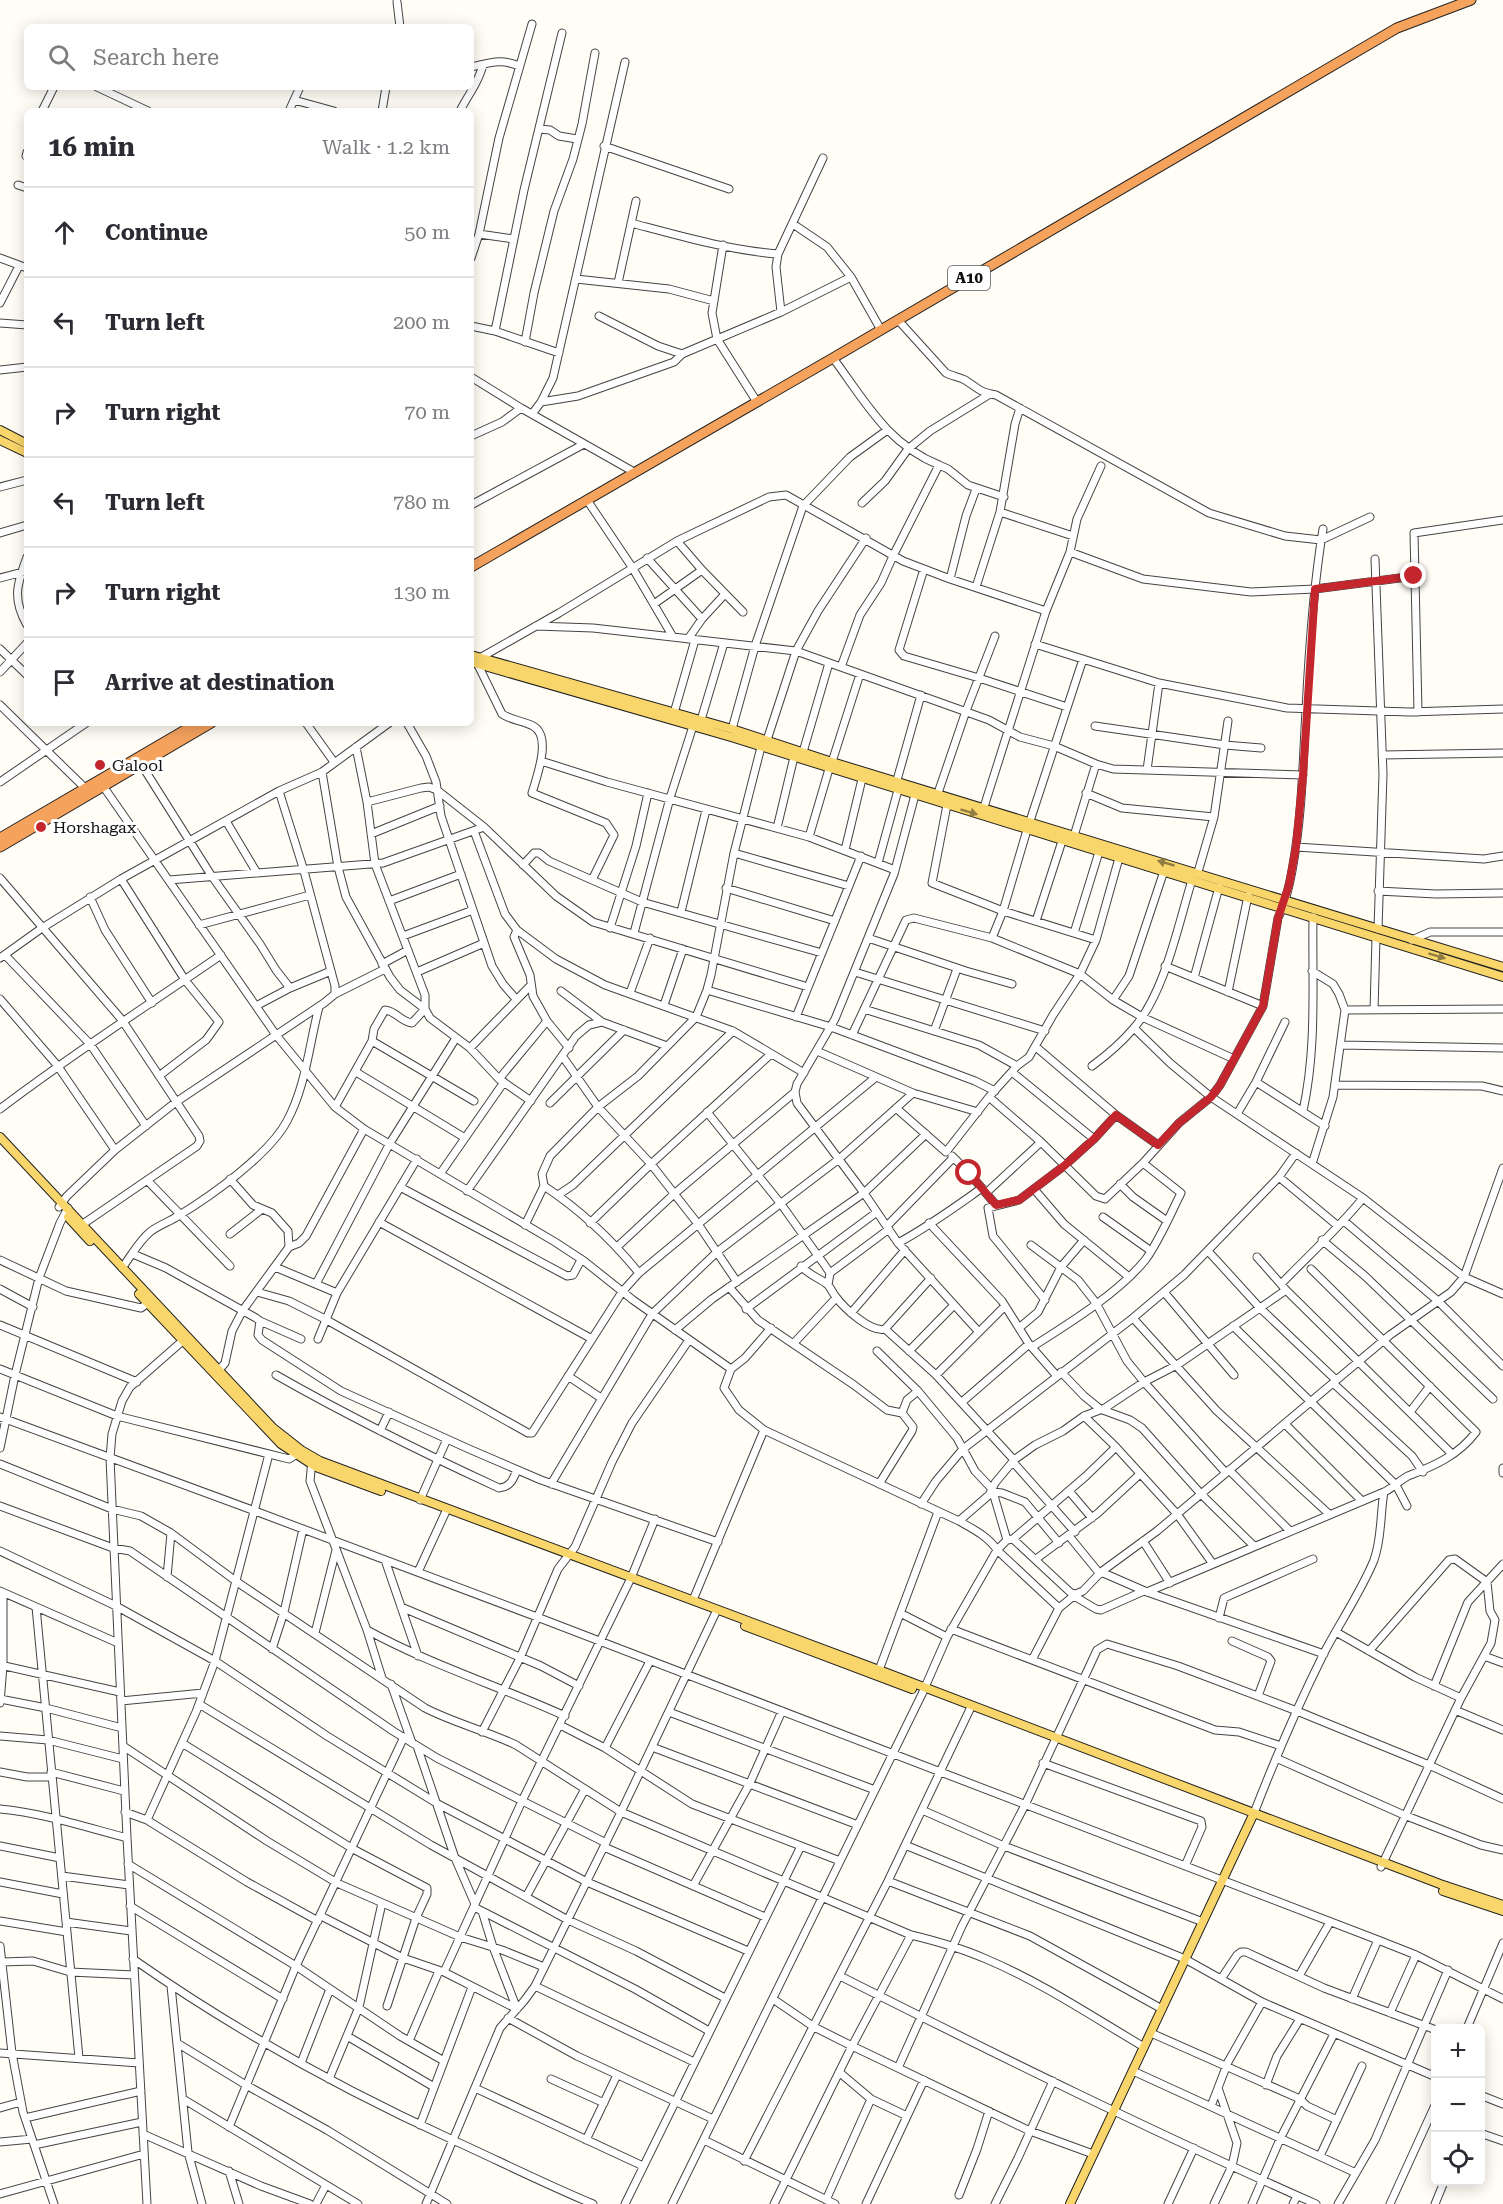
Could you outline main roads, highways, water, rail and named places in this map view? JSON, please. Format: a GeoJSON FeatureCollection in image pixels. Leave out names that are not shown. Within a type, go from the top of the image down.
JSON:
{"type":"FeatureCollection","features":[{"type":"Feature","properties":{"kind":"highway","name":"A10"},"geometry":{"type":"LineString","coordinates":[[474,565],[1397,28],[1471,0]]}},
{"type":"Feature","properties":{"kind":"highway"},"geometry":{"type":"LineString","coordinates":[[0,838],[192,726]]}},
{"type":"Feature","properties":{"kind":"highway"},"geometry":{"type":"LineString","coordinates":[[0,847],[206,726]]}},
{"type":"Feature","properties":{"kind":"main road"},"geometry":{"type":"LineString","coordinates":[[0,430],[24,442]]}},
{"type":"Feature","properties":{"kind":"main road"},"geometry":{"type":"LineString","coordinates":[[0,440],[24,452]]}},
{"type":"Feature","properties":{"kind":"main road"},"geometry":{"type":"LineString","coordinates":[[474,661],[732,729],[794,757],[897,780],[984,807],[1028,825]]}},
{"type":"Feature","properties":{"kind":"main road"},"geometry":{"type":"LineString","coordinates":[[474,661],[693,726],[803,752],[862,778],[898,790],[1028,825],[1195,876],[1377,933],[1503,977]]}},
{"type":"Feature","properties":{"kind":"main road"},"geometry":{"type":"LineString","coordinates":[[1068,838],[1099,852],[1164,871],[1195,876],[1219,887],[1284,904],[1313,917],[1412,940],[1503,967]]}},
{"type":"Feature","properties":{"kind":"main road"},"geometry":{"type":"LineString","coordinates":[[0,1137],[148,1303],[219,1370],[299,1453]]}},
{"type":"Feature","properties":{"kind":"main road"},"geometry":{"type":"LineString","coordinates":[[0,1145],[83,1224],[268,1432],[335,1475],[446,1512],[630,1580],[715,1614],[1253,1815],[1382,1865],[1439,1890],[1503,1911]]}},
{"type":"Feature","properties":{"kind":"main road"},"geometry":{"type":"LineString","coordinates":[[312,1460],[446,1512]]}},
{"type":"Feature","properties":{"kind":"main road"},"geometry":{"type":"LineString","coordinates":[[630,1580],[693,1600],[879,1670],[923,1691]]}},
{"type":"Feature","properties":{"kind":"main road"},"geometry":{"type":"LineString","coordinates":[[1070,2204],[1253,1815]]}},
{"type":"Feature","properties":{"kind":"main road"},"geometry":{"type":"LineString","coordinates":[[1382,1865],[1503,1905]]}},
{"type":"Feature","properties":{"kind":"place","name":"Galool"},"geometry":{"type":"Point","coordinates":[100,765]}},
{"type":"Feature","properties":{"kind":"place","name":"Horshagax"},"geometry":{"type":"Point","coordinates":[41,827]}}]}
